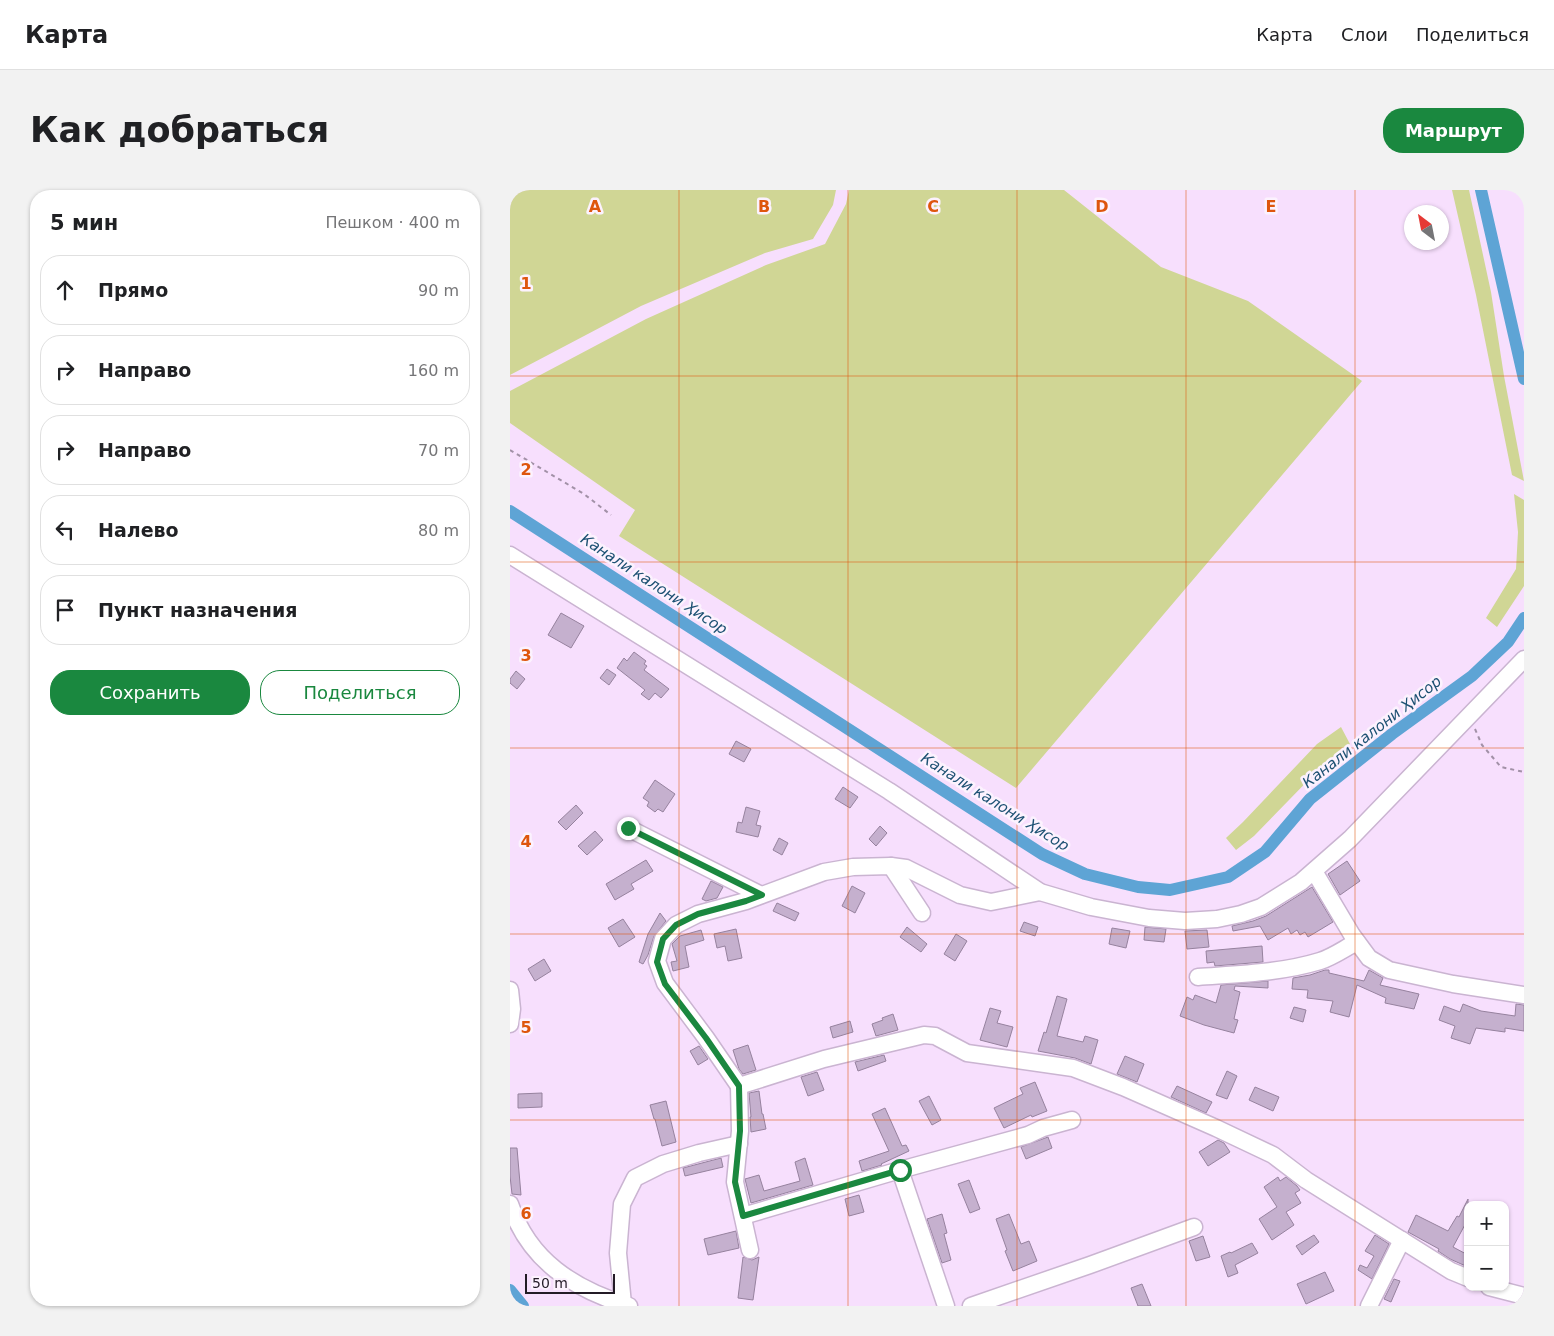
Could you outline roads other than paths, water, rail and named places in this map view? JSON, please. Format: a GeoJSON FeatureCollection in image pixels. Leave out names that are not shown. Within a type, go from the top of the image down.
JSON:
{"type":"FeatureCollection","features":[{"type":"Feature","properties":{"kind":"lane"},"geometry":{"type":"LineString","coordinates":[[510,555],[888,791],[1040,892],[1091,907],[1149,918],[1185,921],[1217,919],[1241,914],[1261,907],[1301,882],[1350,839],[1524,659]]}},
{"type":"Feature","properties":{"kind":"lane"},"geometry":{"type":"LineString","coordinates":[[628,828],[762,895]]}},
{"type":"Feature","properties":{"kind":"lane"},"geometry":{"type":"LineString","coordinates":[[750,1250],[735,1182],[740,1131],[739,1086],[665,984],[657,962],[663,939],[676,925],[698,914],[746,901],[824,872],[853,867],[891,866],[906,868],[960,895],[991,902],[1040,892]]}},
{"type":"Feature","properties":{"kind":"lane"},"geometry":{"type":"LineString","coordinates":[[891,866],[922,913]]}},
{"type":"Feature","properties":{"kind":"lane"},"geometry":{"type":"LineString","coordinates":[[1314,871],[1369,958],[1389,970],[1452,984],[1524,995]]}},
{"type":"Feature","properties":{"kind":"lane"},"geometry":{"type":"LineString","coordinates":[[1198,977],[1263,972],[1298,966],[1321,960],[1358,942]]}},
{"type":"Feature","properties":{"kind":"lane"},"geometry":{"type":"LineString","coordinates":[[510,990],[512,1009],[510,1024]]}},
{"type":"Feature","properties":{"kind":"lane"},"geometry":{"type":"LineString","coordinates":[[739,1086],[824,1059],[924,1035],[935,1036],[967,1053],[1073,1068],[1123,1087],[1273,1155],[1306,1180],[1451,1271],[1464,1276]]}},
{"type":"Feature","properties":{"kind":"lane"},"geometry":{"type":"LineString","coordinates":[[743,1216],[1028,1135],[1072,1120]]}},
{"type":"Feature","properties":{"kind":"lane"},"geometry":{"type":"LineString","coordinates":[[510,1204],[516,1222],[535,1251],[567,1279],[610,1300],[626,1305],[618,1253],[622,1204],[635,1178],[663,1164],[739,1144]]}},
{"type":"Feature","properties":{"kind":"lane"},"geometry":{"type":"LineString","coordinates":[[900,1170],[946,1306]]}},
{"type":"Feature","properties":{"kind":"lane"},"geometry":{"type":"LineString","coordinates":[[971,1306],[1194,1227]]}},
{"type":"Feature","properties":{"kind":"lane"},"geometry":{"type":"LineString","coordinates":[[1369,1306],[1402,1240]]}},
{"type":"Feature","properties":{"kind":"lane"},"geometry":{"type":"LineString","coordinates":[[1494,1291],[1504,1299],[1524,1296]]}},
{"type":"Feature","properties":{"kind":"waterway","name":"Канали калони Ҳисор"},"geometry":{"type":"LineString","coordinates":[[1481,190],[1524,379]]}},
{"type":"Feature","properties":{"kind":"waterway","name":"Канали калони Ҳисор"},"geometry":{"type":"LineString","coordinates":[[510,511],[1042,854],[1085,874],[1138,887],[1170,890],[1228,877],[1265,852],[1310,799],[1392,734],[1472,676],[1508,642],[1524,618]]}},
{"type":"Feature","properties":{"kind":"waterway","name":"Канали калони Ҳисор"},"geometry":{"type":"LineString","coordinates":[[510,1290],[523,1306]]}}]}
